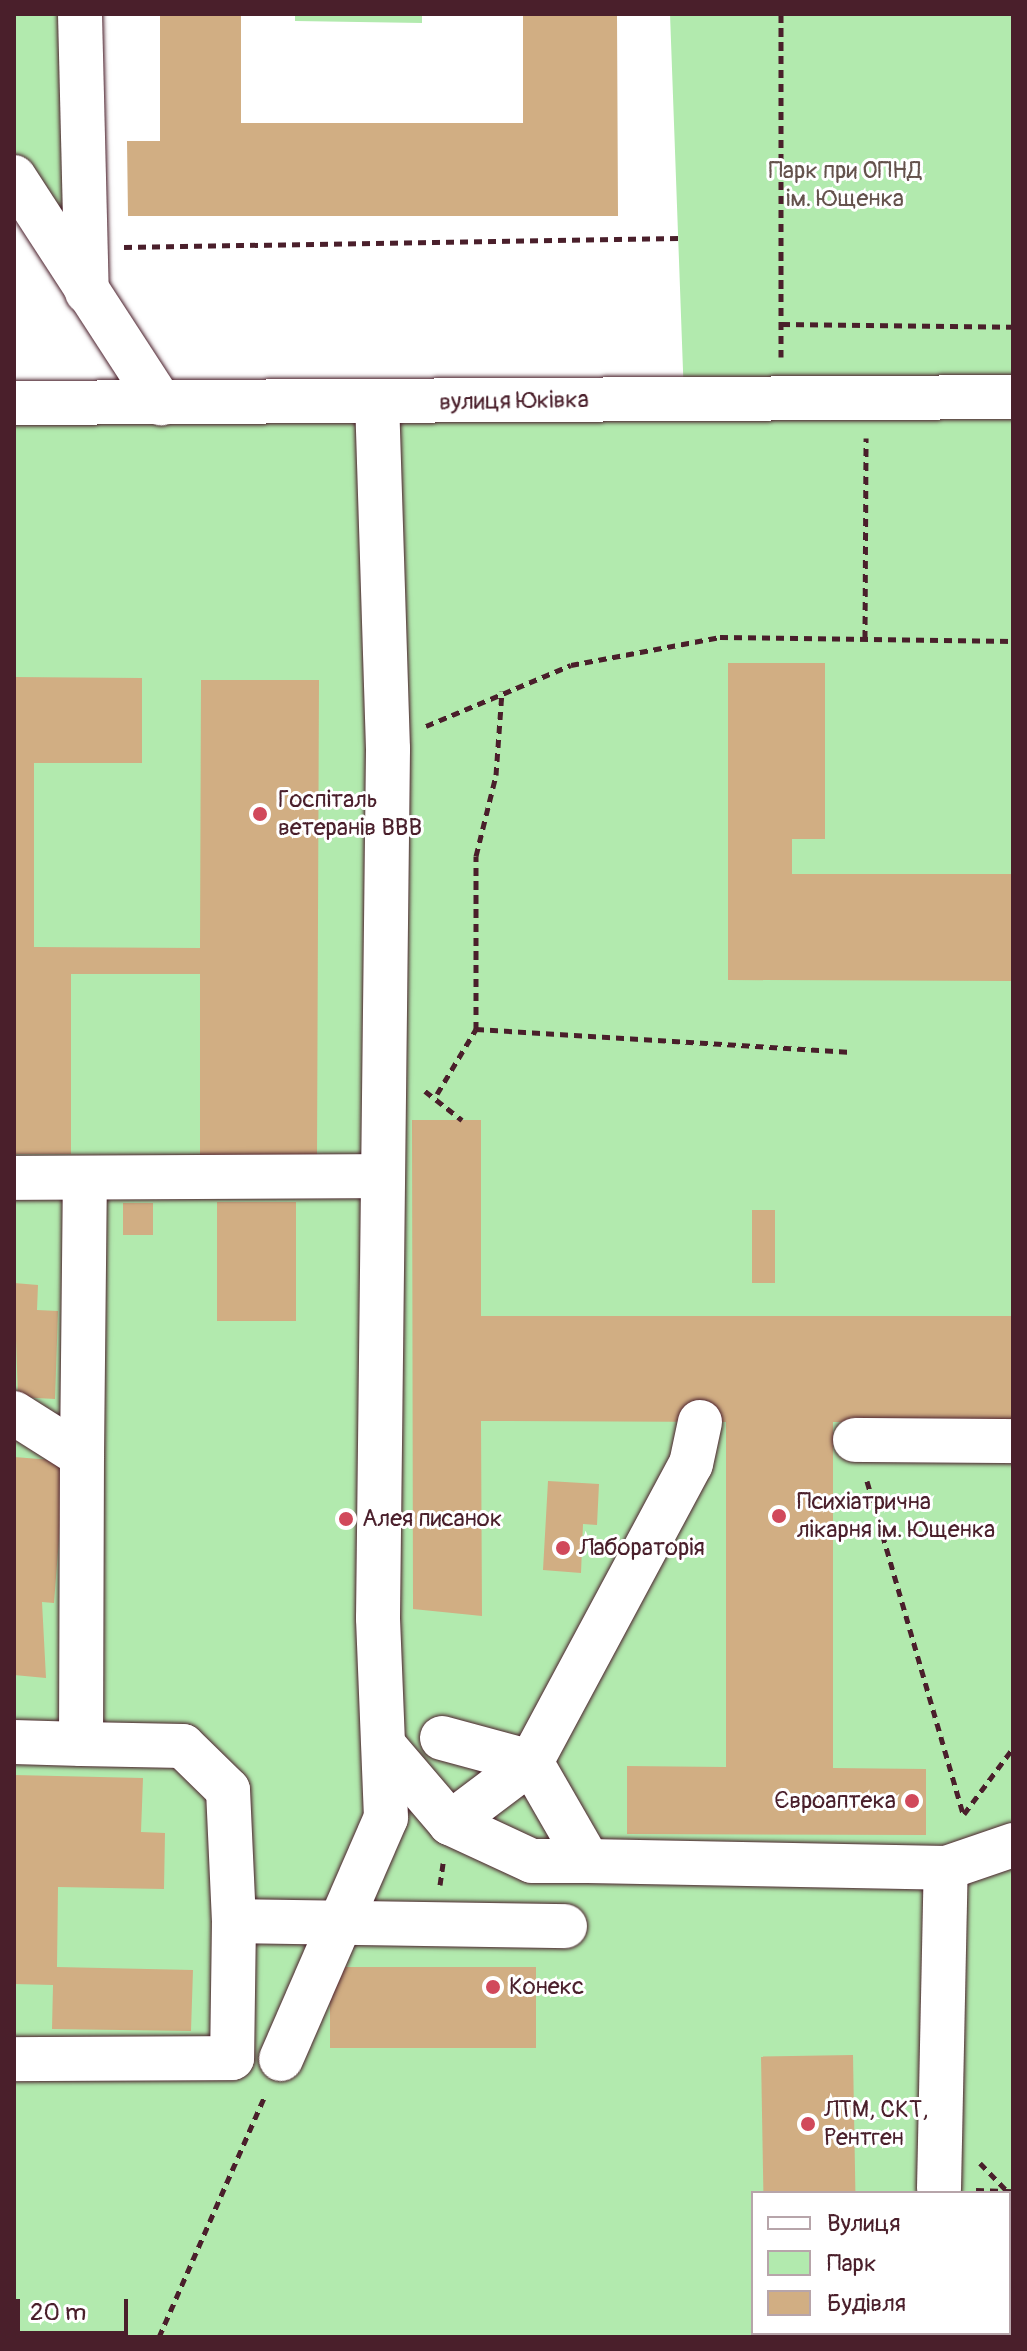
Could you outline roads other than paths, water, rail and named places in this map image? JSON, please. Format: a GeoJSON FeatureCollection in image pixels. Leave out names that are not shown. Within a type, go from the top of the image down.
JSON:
{"type":"FeatureCollection","features":[{"type":"Feature","properties":{"kind":"street"},"geometry":{"type":"LineString","coordinates":[[80,14],[87,292]]}},
{"type":"Feature","properties":{"kind":"street"},"geometry":{"type":"LineString","coordinates":[[14,177],[161,403]]}},
{"type":"Feature","properties":{"kind":"street","name":"вулиця Юківка"},"geometry":{"type":"LineString","coordinates":[[14,403],[377,404],[781,396],[1013,397]]}},
{"type":"Feature","properties":{"kind":"street"},"geometry":{"type":"LineString","coordinates":[[281,2059],[386,1818],[386,1748],[378,1618],[380,1176],[388,749],[377,404]]}},
{"type":"Feature","properties":{"kind":"street"},"geometry":{"type":"LineString","coordinates":[[14,1178],[380,1176]]}},
{"type":"Feature","properties":{"kind":"street"},"geometry":{"type":"LineString","coordinates":[[81,1744],[85,1179]]}},
{"type":"Feature","properties":{"kind":"street"},"geometry":{"type":"LineString","coordinates":[[14,1413],[82,1456]]}},
{"type":"Feature","properties":{"kind":"street"},"geometry":{"type":"LineString","coordinates":[[450,1823],[531,1762],[691,1464],[700,1422]]}},
{"type":"Feature","properties":{"kind":"street"},"geometry":{"type":"LineString","coordinates":[[855,1440],[1013,1441]]}},
{"type":"Feature","properties":{"kind":"street"},"geometry":{"type":"LineString","coordinates":[[442,1738],[531,1762],[588,1861]]}},
{"type":"Feature","properties":{"kind":"street"},"geometry":{"type":"LineString","coordinates":[[14,1742],[183,1746],[228,1790],[234,1921],[232,2058],[14,2059]]}},
{"type":"Feature","properties":{"kind":"street"},"geometry":{"type":"LineString","coordinates":[[386,1748],[450,1823],[532,1861],[946,1868],[1013,1845]]}},
{"type":"Feature","properties":{"kind":"street"},"geometry":{"type":"LineString","coordinates":[[939,2189],[946,1868]]}},
{"type":"Feature","properties":{"kind":"street"},"geometry":{"type":"LineString","coordinates":[[234,1921],[342,1919],[565,1926]]}},
{"type":"Feature","properties":{"kind":"place","name":"Госпіталь ветеранів ВВВ"},"geometry":{"type":"Point","coordinates":[260,814]}},
{"type":"Feature","properties":{"kind":"place","name":"Психіатрична лікарня ім. Ющенка"},"geometry":{"type":"Point","coordinates":[779,1516]}},
{"type":"Feature","properties":{"kind":"place","name":"Алея писанок"},"geometry":{"type":"Point","coordinates":[346,1519]}},
{"type":"Feature","properties":{"kind":"place","name":"Лабораторія"},"geometry":{"type":"Point","coordinates":[563,1548]}},
{"type":"Feature","properties":{"kind":"place","name":"Євроаптека"},"geometry":{"type":"Point","coordinates":[912,1801]}},
{"type":"Feature","properties":{"kind":"place","name":"Конекс"},"geometry":{"type":"Point","coordinates":[493,1987]}},
{"type":"Feature","properties":{"kind":"place","name":"ЛТМ, СКТ, Рентген"},"geometry":{"type":"Point","coordinates":[808,2124]}},
{"type":"Feature","properties":{"kind":"park label","name":"Парк при ОПНД ім. Ющенка"},"geometry":{"type":"Point","coordinates":[845,185]}}]}
